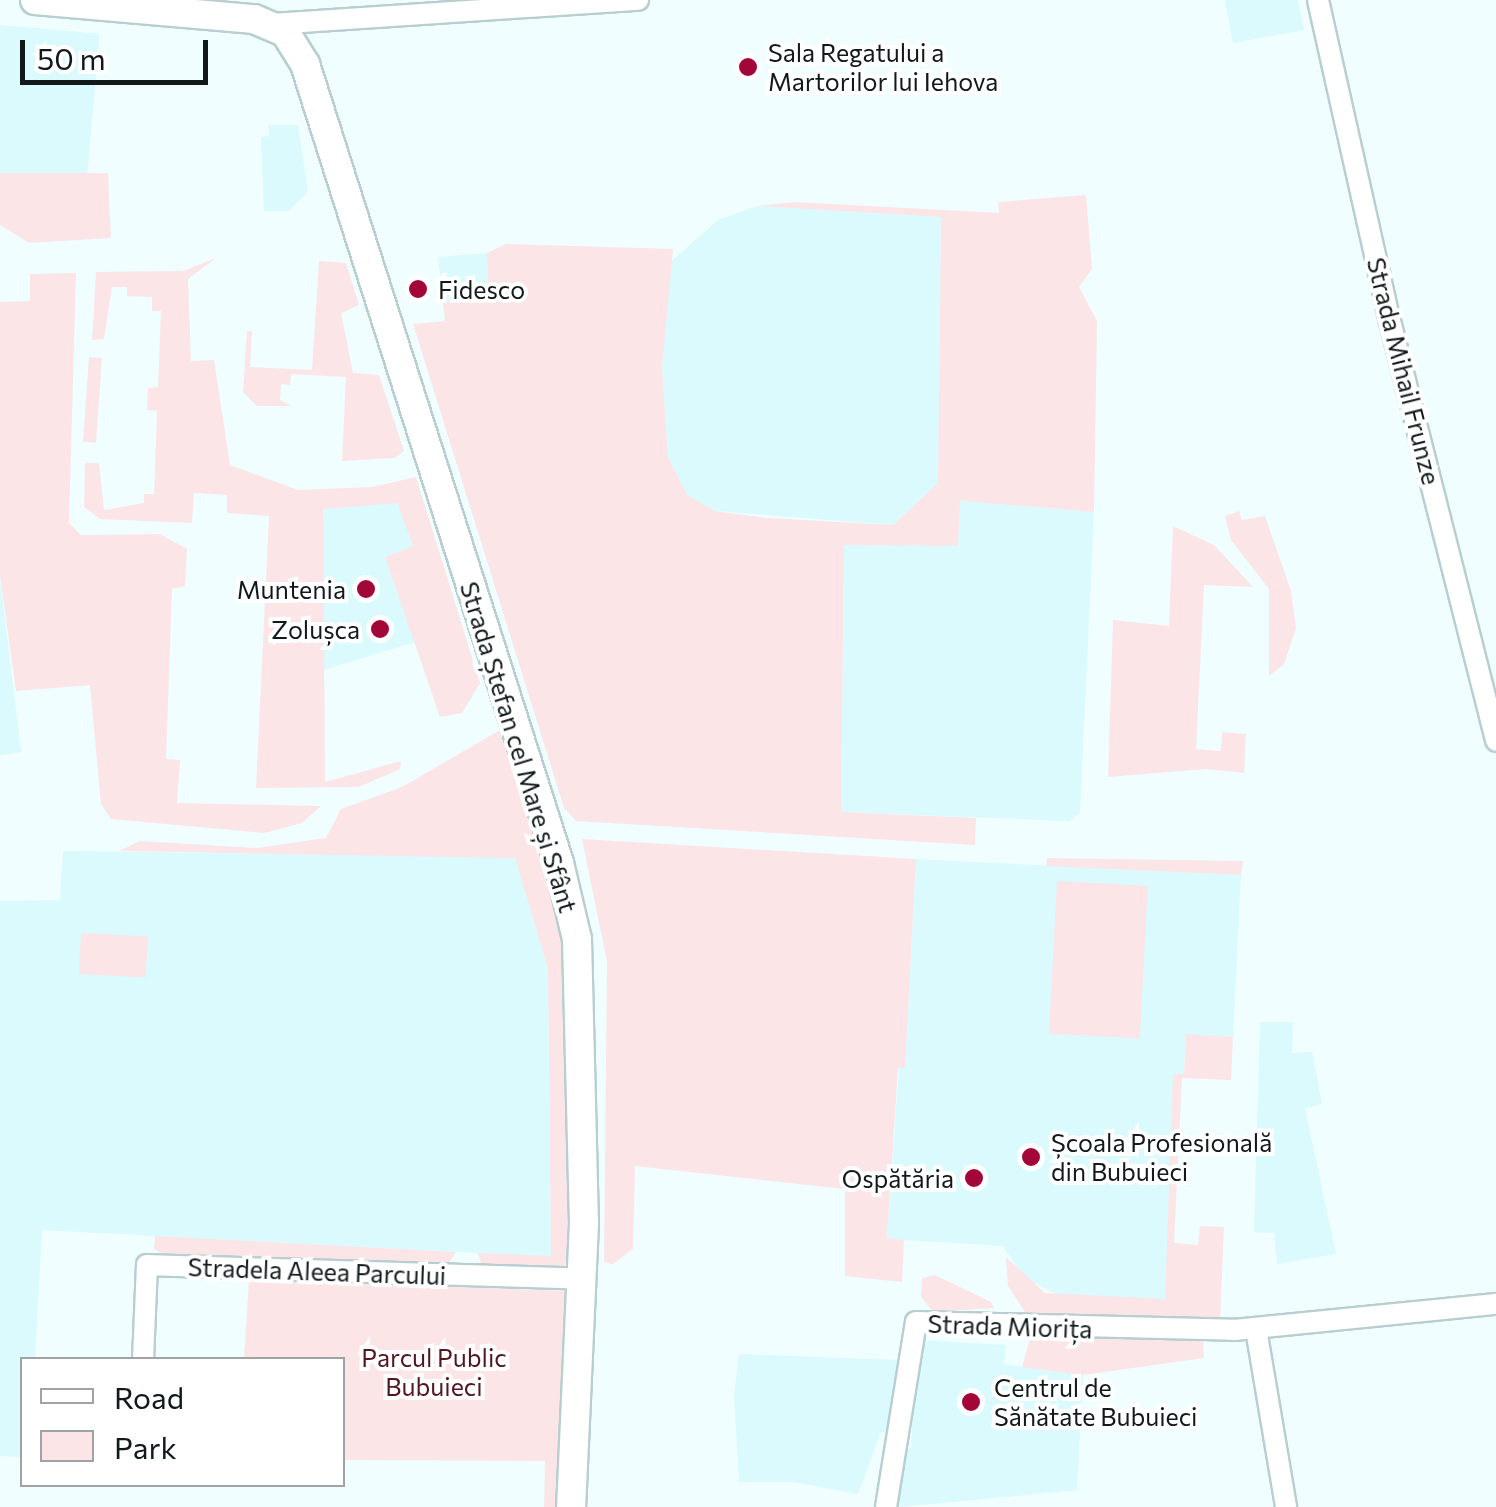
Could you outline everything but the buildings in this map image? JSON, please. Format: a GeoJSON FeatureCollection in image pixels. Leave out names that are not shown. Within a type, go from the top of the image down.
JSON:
{"type":"FeatureCollection","features":[{"type":"Feature","properties":{"kind":"street"},"geometry":{"type":"LineString","coordinates":[[36,0],[222,9],[272,24],[638,0]]}},
{"type":"Feature","properties":{"kind":"street","name":"Strada Mihail Frunze"},"geometry":{"type":"LineString","coordinates":[[1318,0],[1390,321],[1496,741]]}},
{"type":"Feature","properties":{"kind":"street","name":"Strada Ștefan cel Mare și Sfânt"},"geometry":{"type":"LineString","coordinates":[[272,24],[295,42],[305,64],[568,898],[582,996],[582,1280],[571,1507]]}},
{"type":"Feature","properties":{"kind":"street","name":"Stradela Aleea Parcului"},"geometry":{"type":"LineString","coordinates":[[143,1357],[147,1265],[582,1280]]}},
{"type":"Feature","properties":{"kind":"street"},"geometry":{"type":"LineString","coordinates":[[1286,1507],[1256,1329],[1496,1304]]}},
{"type":"Feature","properties":{"kind":"street","name":"Strada Miorița"},"geometry":{"type":"LineString","coordinates":[[886,1507],[889,1460],[904,1421],[916,1322],[1256,1329]]}},
{"type":"Feature","properties":{"kind":"shaded area"},"geometry":{"type":"Polygon","coordinates":[[[1225,0],[1298,0],[1304,30],[1233,43],[1225,0]]]}},
{"type":"Feature","properties":{"kind":"shaded area"},"geometry":{"type":"Polygon","coordinates":[[[0,25],[100,34],[87,181],[0,174],[0,25]]]}},
{"type":"Feature","properties":{"kind":"shaded area"},"geometry":{"type":"Polygon","coordinates":[[[268,125],[298,125],[308,192],[288,211],[264,211],[261,137],[269,136],[268,125]]]}},
{"type":"Feature","properties":{"kind":"shaded area"},"geometry":{"type":"Polygon","coordinates":[[[757,206],[941,217],[938,483],[893,525],[715,511],[687,496],[668,457],[662,367],[666,266],[718,220],[757,206]]]}},
{"type":"Feature","properties":{"kind":"shaded area"},"geometry":{"type":"Polygon","coordinates":[[[487,253],[488,294],[443,303],[438,257],[487,253]]]}},
{"type":"Feature","properties":{"kind":"shaded area"},"geometry":{"type":"Polygon","coordinates":[[[959,501],[1094,512],[1080,813],[1070,821],[841,812],[844,544],[958,546],[959,501]]]}},
{"type":"Feature","properties":{"kind":"shaded area"},"geometry":{"type":"Polygon","coordinates":[[[397,502],[413,546],[385,557],[415,642],[320,671],[323,509],[397,502]]]}},
{"type":"Feature","properties":{"kind":"shaded area"},"geometry":{"type":"Polygon","coordinates":[[[0,577],[21,752],[0,755],[0,577]]]}},
{"type":"Feature","properties":{"kind":"shaded area"},"geometry":{"type":"Polygon","coordinates":[[[63,851],[515,857],[548,969],[551,1257],[42,1230],[35,1357],[20,1357],[20,1457],[0,1456],[0,901],[60,900],[63,851]]]}},
{"type":"Feature","properties":{"kind":"shaded area","name":"Școala Profesională din Bubuieci"},"geometry":{"type":"Polygon","coordinates":[[[916,859],[1241,875],[1233,1037],[1186,1035],[1184,1074],[1173,1075],[1166,1299],[1065,1298],[1023,1277],[1003,1246],[887,1239],[899,1067],[905,1067],[916,859]]]}},
{"type":"Feature","properties":{"kind":"shaded area"},"geometry":{"type":"Polygon","coordinates":[[[1260,1022],[1293,1022],[1292,1053],[1312,1052],[1322,1104],[1305,1108],[1336,1254],[1277,1264],[1274,1233],[1254,1232],[1260,1022]]]}},
{"type":"Feature","properties":{"kind":"shaded area","name":"Centrul de Sănătate Bubuieci"},"geometry":{"type":"Polygon","coordinates":[[[917,1340],[1006,1345],[1004,1364],[1083,1375],[1077,1490],[900,1507],[895,1495],[903,1452],[911,1448],[917,1340]]]}},
{"type":"Feature","properties":{"kind":"shaded area"},"geometry":{"type":"Polygon","coordinates":[[[739,1354],[898,1360],[890,1432],[881,1432],[858,1494],[793,1482],[739,1482],[734,1396],[739,1354]]]}},
{"type":"Feature","properties":{"kind":"green space"},"geometry":{"type":"Polygon","coordinates":[[[0,173],[108,173],[111,238],[29,243],[0,225],[0,173]]]}},
{"type":"Feature","properties":{"kind":"green space"},"geometry":{"type":"Polygon","coordinates":[[[1086,195],[1092,269],[1079,287],[1097,321],[1094,512],[960,501],[958,546],[844,545],[841,812],[976,818],[975,845],[576,821],[564,808],[413,324],[445,321],[443,303],[488,294],[487,253],[506,244],[673,249],[662,367],[668,457],[687,495],[715,511],[893,525],[938,483],[941,217],[757,206],[794,202],[999,213],[998,202],[1086,195]]]}},
{"type":"Feature","properties":{"kind":"green space"},"geometry":{"type":"Polygon","coordinates":[[[216,258],[188,279],[191,361],[214,360],[230,465],[298,490],[372,487],[416,477],[480,683],[462,713],[440,717],[385,557],[413,546],[397,503],[323,509],[325,782],[401,761],[400,769],[359,787],[256,788],[269,516],[227,513],[227,495],[194,493],[192,523],[100,519],[84,507],[85,463],[99,463],[104,510],[144,503],[144,494],[154,494],[157,411],[147,410],[148,388],[158,387],[161,311],[152,311],[152,297],[127,296],[127,287],[112,287],[104,339],[92,340],[96,272],[183,271],[216,258]]]}},
{"type":"Feature","properties":{"kind":"green space"},"geometry":{"type":"Polygon","coordinates":[[[319,261],[346,263],[359,305],[341,313],[353,373],[379,375],[404,451],[395,458],[342,461],[346,377],[291,374],[290,385],[281,384],[280,400],[292,406],[257,406],[243,392],[247,331],[252,331],[250,367],[312,370],[319,261]]]}},
{"type":"Feature","properties":{"kind":"green space"},"geometry":{"type":"Polygon","coordinates":[[[76,273],[69,523],[81,535],[160,534],[187,549],[185,586],[172,589],[166,759],[180,760],[177,803],[321,806],[302,823],[264,833],[111,819],[101,804],[90,685],[16,691],[0,576],[0,302],[30,301],[30,274],[76,273]]]}},
{"type":"Feature","properties":{"kind":"green space"},"geometry":{"type":"Polygon","coordinates":[[[89,357],[102,358],[96,443],[83,442],[89,357]]]}},
{"type":"Feature","properties":{"kind":"green space"},"geometry":{"type":"Polygon","coordinates":[[[1239,511],[1242,520],[1265,516],[1291,591],[1296,628],[1284,664],[1269,676],[1269,589],[1231,540],[1225,516],[1239,511]]]}},
{"type":"Feature","properties":{"kind":"green space"},"geometry":{"type":"Polygon","coordinates":[[[1173,526],[1214,545],[1253,587],[1204,585],[1196,749],[1221,751],[1222,732],[1246,734],[1244,773],[1206,769],[1108,777],[1113,620],[1169,626],[1173,526]]]}},
{"type":"Feature","properties":{"kind":"green space"},"geometry":{"type":"Polygon","coordinates":[[[500,730],[554,896],[568,990],[567,1257],[564,1268],[550,1272],[483,1270],[478,1253],[551,1256],[548,969],[515,858],[119,851],[140,841],[257,848],[326,838],[341,809],[402,787],[500,730]]]}},
{"type":"Feature","properties":{"kind":"green space"},"geometry":{"type":"Polygon","coordinates":[[[582,839],[916,859],[905,1068],[898,1068],[887,1238],[904,1240],[902,1282],[845,1276],[845,1189],[635,1166],[633,1249],[613,1264],[604,1262],[607,962],[582,839]]]}},
{"type":"Feature","properties":{"kind":"green space"},"geometry":{"type":"Polygon","coordinates":[[[1047,858],[1243,861],[1241,875],[1046,866],[1047,858]]]}},
{"type":"Feature","properties":{"kind":"green space"},"geometry":{"type":"Polygon","coordinates":[[[1057,881],[1148,886],[1140,1039],[1049,1034],[1057,881]]]}},
{"type":"Feature","properties":{"kind":"green space"},"geometry":{"type":"Polygon","coordinates":[[[81,933],[148,937],[146,977],[79,974],[81,933]]]}},
{"type":"Feature","properties":{"kind":"green space"},"geometry":{"type":"Polygon","coordinates":[[[1186,1034],[1233,1037],[1231,1080],[1182,1078],[1174,1243],[1198,1245],[1200,1226],[1224,1227],[1220,1322],[1029,1318],[1008,1286],[1006,1257],[1045,1293],[1165,1299],[1173,1074],[1184,1074],[1186,1034]]]}},
{"type":"Feature","properties":{"kind":"green space"},"geometry":{"type":"Polygon","coordinates":[[[155,1236],[456,1252],[445,1269],[170,1258],[154,1249],[155,1236]]]}},
{"type":"Feature","properties":{"kind":"green space"},"geometry":{"type":"Polygon","coordinates":[[[935,1275],[991,1302],[994,1308],[933,1312],[921,1297],[922,1278],[935,1275]]]}},
{"type":"Feature","properties":{"kind":"green space","name":"Parcul Public Bubuieci"},"geometry":{"type":"Polygon","coordinates":[[[249,1279],[569,1291],[559,1507],[544,1507],[545,1461],[345,1460],[345,1357],[244,1357],[249,1279]]]}},
{"type":"Feature","properties":{"kind":"green space"},"geometry":{"type":"Polygon","coordinates":[[[1031,1335],[1203,1338],[1204,1358],[1083,1375],[1022,1367],[1031,1335]]]}},
{"type":"Feature","properties":{"kind":"place","name":"Sala Regatului a Martorilor lui Iehova"},"geometry":{"type":"Point","coordinates":[748,67]}},
{"type":"Feature","properties":{"kind":"place","name":"Fidesco"},"geometry":{"type":"Point","coordinates":[418,289]}},
{"type":"Feature","properties":{"kind":"place","name":"Muntenia"},"geometry":{"type":"Point","coordinates":[366,589]}},
{"type":"Feature","properties":{"kind":"place","name":"Zolușca"},"geometry":{"type":"Point","coordinates":[380,629]}},
{"type":"Feature","properties":{"kind":"place","name":"Școala Profesională din Bubuieci"},"geometry":{"type":"Point","coordinates":[1031,1157]}},
{"type":"Feature","properties":{"kind":"place","name":"Ospătăria"},"geometry":{"type":"Point","coordinates":[974,1178]}},
{"type":"Feature","properties":{"kind":"place","name":"Centrul de Sănătate Bubuieci"},"geometry":{"type":"Point","coordinates":[971,1402]}}]}
